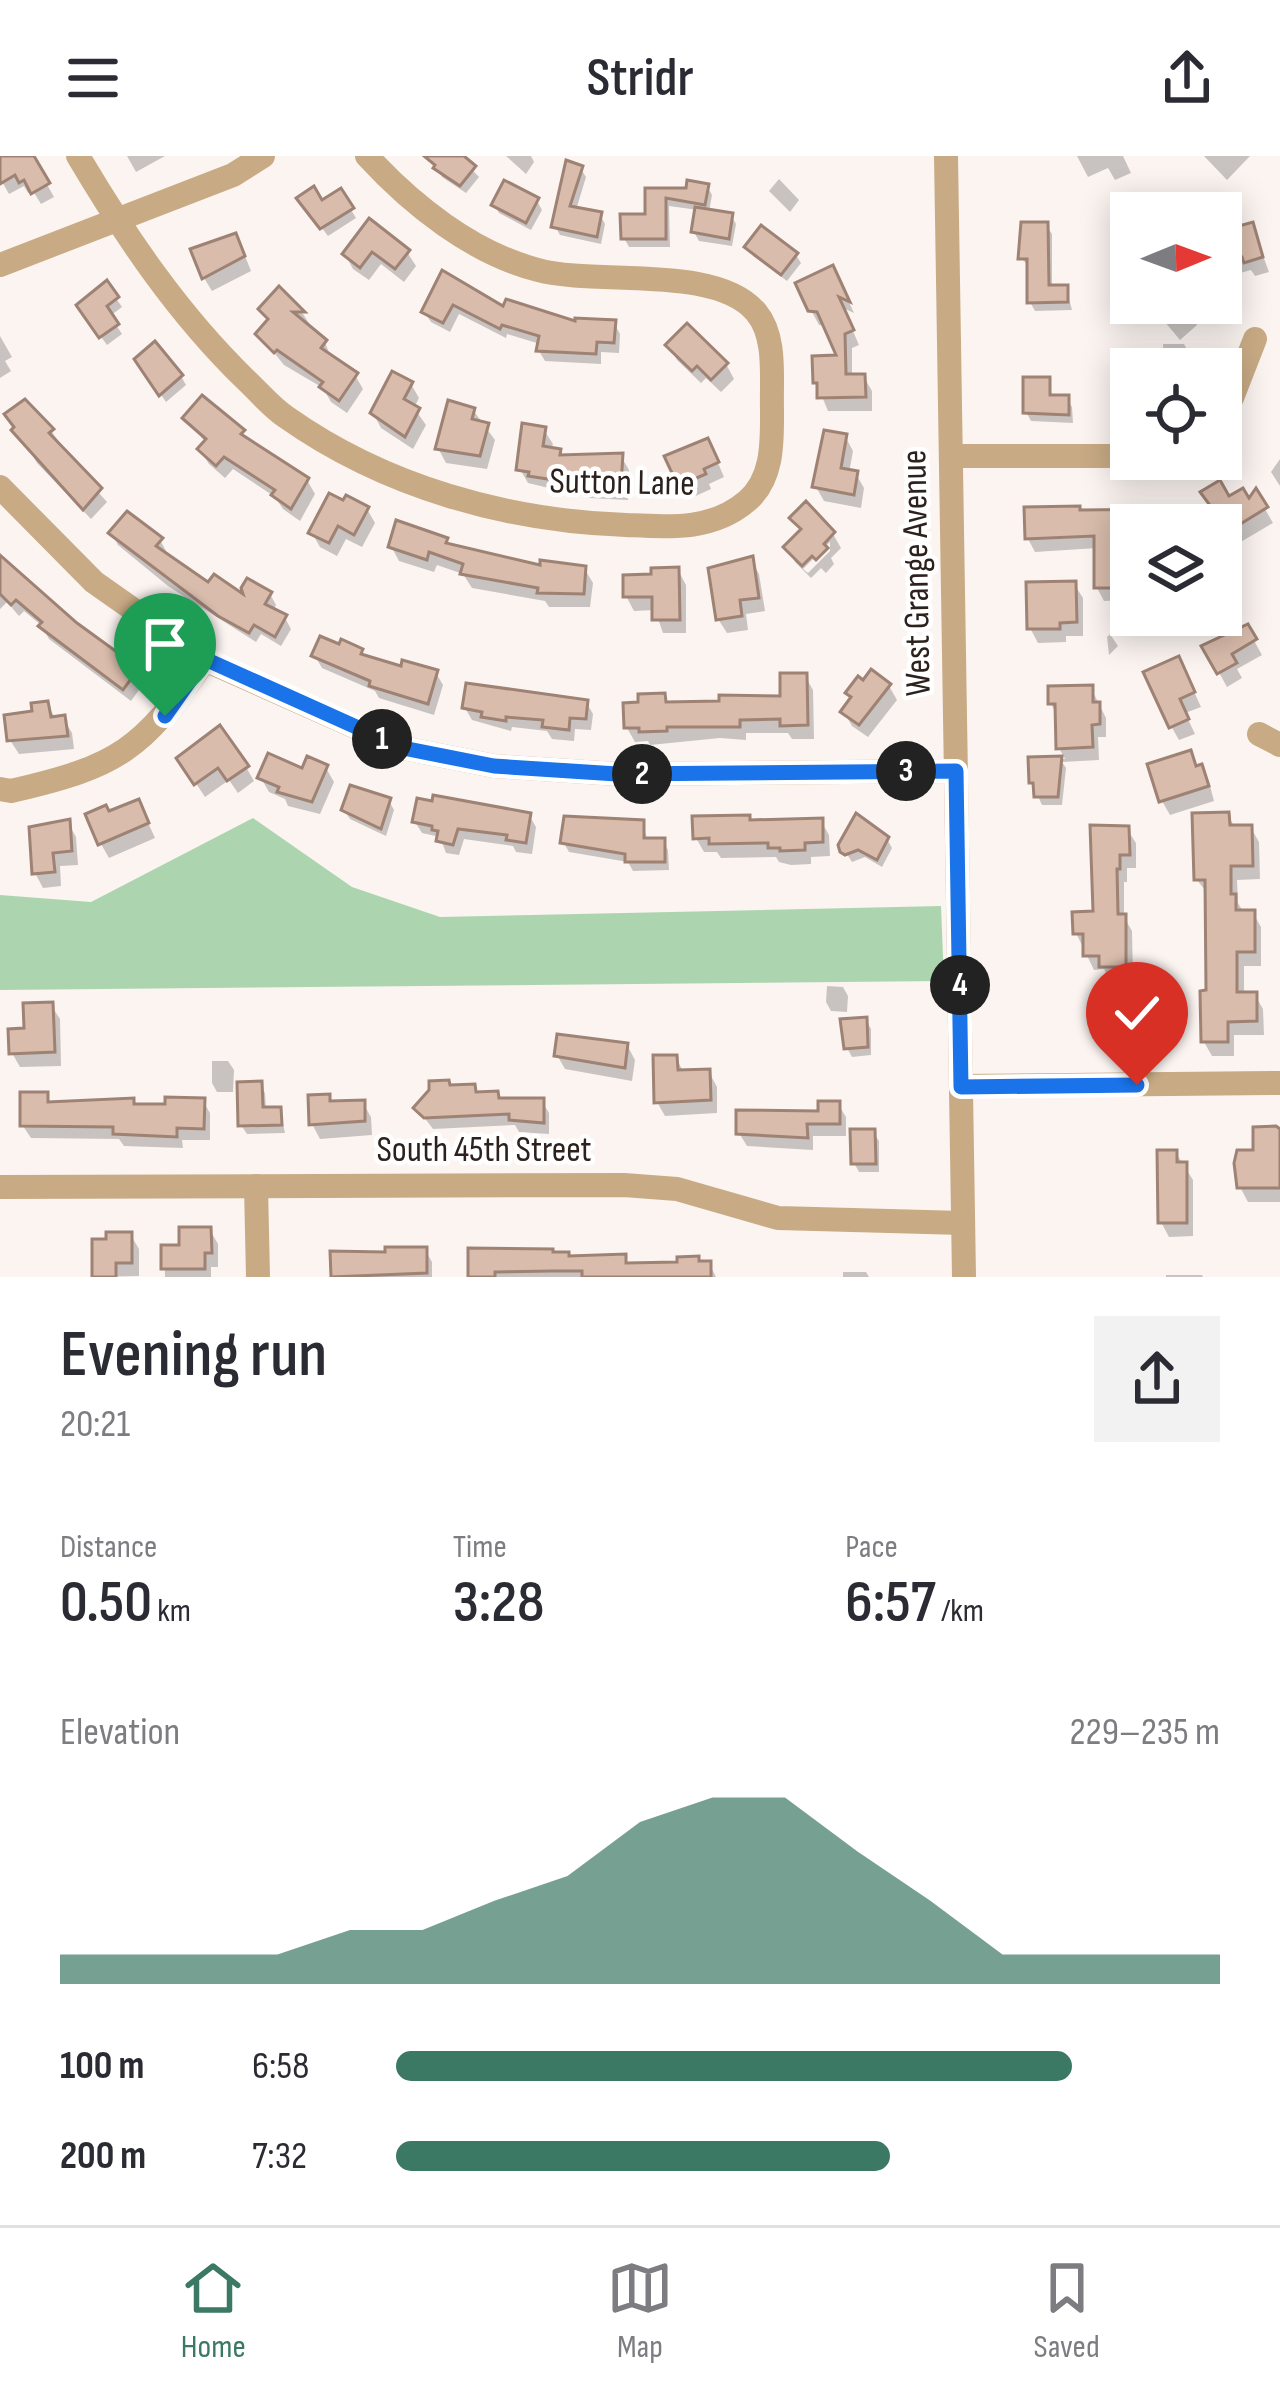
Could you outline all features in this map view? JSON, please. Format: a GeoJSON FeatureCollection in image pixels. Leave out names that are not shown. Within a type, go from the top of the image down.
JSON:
{"type":"FeatureCollection","features":[{"type":"Feature","properties":{"kind":"street"},"geometry":{"type":"LineString","coordinates":[[78,156],[115,218]]}},
{"type":"Feature","properties":{"kind":"street"},"geometry":{"type":"LineString","coordinates":[[0,265],[233,175],[263,156]]}},
{"type":"Feature","properties":{"kind":"street","name":"Sutton Lane"},"geometry":{"type":"LineString","coordinates":[[115,218],[198,333],[284,416],[369,465],[452,498],[558,523],[688,528],[719,518],[749,500],[773,450],[770,341],[758,314],[740,298],[705,285],[536,270],[442,224],[367,156]]}},
{"type":"Feature","properties":{"kind":"street","name":"West Grange Avenue"},"geometry":{"type":"LineString","coordinates":[[946,156],[964,1277]]}},
{"type":"Feature","properties":{"kind":"street"},"geometry":{"type":"LineString","coordinates":[[1242,373],[1256,338]]}},
{"type":"Feature","properties":{"kind":"street"},"geometry":{"type":"LineString","coordinates":[[951,457],[1110,456]]}},
{"type":"Feature","properties":{"kind":"street"},"geometry":{"type":"LineString","coordinates":[[0,488],[94,582],[205,659],[403,748],[494,766],[617,774],[956,771]]}},
{"type":"Feature","properties":{"kind":"street"},"geometry":{"type":"LineString","coordinates":[[0,789],[11,791],[81,775],[125,752],[165,716],[205,659]]}},
{"type":"Feature","properties":{"kind":"street"},"geometry":{"type":"LineString","coordinates":[[961,1087],[1280,1083]]}},
{"type":"Feature","properties":{"kind":"street","name":"South 45th Street"},"geometry":{"type":"LineString","coordinates":[[0,1187],[624,1185],[677,1189],[778,1218],[963,1222]]}},
{"type":"Feature","properties":{"kind":"street"},"geometry":{"type":"LineString","coordinates":[[256,1186],[258,1277]]}},
{"type":"Feature","properties":{"kind":"green space"},"geometry":{"type":"Polygon","coordinates":[[[253,818],[352,887],[440,917],[941,906],[944,981],[0,990],[0,895],[91,902],[253,818]]]}},
{"type":"Feature","properties":{"kind":"building"},"geometry":{"type":"Polygon","coordinates":[[[0,156],[34,156],[50,183],[31,194],[24,180],[19,183],[15,175],[0,184],[0,156]]]}},
{"type":"Feature","properties":{"kind":"building"},"geometry":{"type":"Polygon","coordinates":[[[424,156],[464,156],[476,166],[460,186],[424,156]]]}},
{"type":"Feature","properties":{"kind":"building"},"geometry":{"type":"Polygon","coordinates":[[[566,160],[583,166],[570,206],[602,212],[597,237],[551,227],[566,160]]]}},
{"type":"Feature","properties":{"kind":"building"},"geometry":{"type":"Polygon","coordinates":[[[504,180],[539,198],[526,223],[491,205],[504,180]]]}},
{"type":"Feature","properties":{"kind":"building"},"geometry":{"type":"Polygon","coordinates":[[[687,180],[709,184],[705,205],[666,198],[666,239],[621,239],[620,214],[645,214],[645,188],[686,188],[687,180]]]}},
{"type":"Feature","properties":{"kind":"building"},"geometry":{"type":"Polygon","coordinates":[[[314,186],[322,200],[341,188],[354,208],[320,229],[296,198],[314,186]]]}},
{"type":"Feature","properties":{"kind":"building"},"geometry":{"type":"Polygon","coordinates":[[[695,207],[733,213],[729,239],[691,232],[695,207]]]}},
{"type":"Feature","properties":{"kind":"building"},"geometry":{"type":"Polygon","coordinates":[[[369,218],[410,250],[395,269],[372,252],[360,268],[342,254],[369,218]]]}},
{"type":"Feature","properties":{"kind":"building"},"geometry":{"type":"Polygon","coordinates":[[[1021,222],[1048,222],[1049,285],[1068,285],[1068,302],[1027,303],[1027,259],[1018,259],[1021,222]]]}},
{"type":"Feature","properties":{"kind":"building"},"geometry":{"type":"Polygon","coordinates":[[[1253,222],[1263,257],[1244,263],[1242,225],[1253,222]]]}},
{"type":"Feature","properties":{"kind":"building"},"geometry":{"type":"Polygon","coordinates":[[[761,225],[798,253],[781,275],[744,247],[761,225]]]}},
{"type":"Feature","properties":{"kind":"building"},"geometry":{"type":"Polygon","coordinates":[[[236,233],[245,256],[202,279],[190,249],[236,233]]]}},
{"type":"Feature","properties":{"kind":"building"},"geometry":{"type":"Polygon","coordinates":[[[833,265],[850,302],[839,297],[854,330],[845,334],[846,374],[865,374],[866,397],[817,398],[817,383],[813,383],[812,356],[836,355],[817,312],[808,311],[795,283],[833,265]]]}},
{"type":"Feature","properties":{"kind":"building"},"geometry":{"type":"Polygon","coordinates":[[[442,270],[503,306],[506,299],[575,321],[616,320],[614,343],[597,342],[596,354],[536,351],[539,336],[502,325],[500,329],[453,305],[443,323],[421,312],[442,270]]]}},
{"type":"Feature","properties":{"kind":"building"},"geometry":{"type":"Polygon","coordinates":[[[107,280],[119,297],[107,306],[119,324],[99,338],[76,305],[107,280]]]}},
{"type":"Feature","properties":{"kind":"building"},"geometry":{"type":"Polygon","coordinates":[[[279,286],[305,312],[293,312],[327,340],[321,348],[358,373],[339,401],[319,387],[323,382],[277,350],[274,353],[255,334],[268,319],[258,309],[279,286]]]}},
{"type":"Feature","properties":{"kind":"building"},"geometry":{"type":"Polygon","coordinates":[[[687,323],[728,363],[711,380],[697,366],[692,371],[665,345],[687,323]]]}},
{"type":"Feature","properties":{"kind":"building"},"geometry":{"type":"Polygon","coordinates":[[[155,341],[183,375],[159,396],[134,359],[155,341]]]}},
{"type":"Feature","properties":{"kind":"building"},"geometry":{"type":"Polygon","coordinates":[[[392,371],[413,382],[404,399],[420,408],[405,437],[370,413],[392,371]]]}},
{"type":"Feature","properties":{"kind":"building"},"geometry":{"type":"Polygon","coordinates":[[[1023,377],[1050,377],[1050,395],[1069,395],[1069,415],[1023,413],[1023,377]]]}},
{"type":"Feature","properties":{"kind":"building"},"geometry":{"type":"Polygon","coordinates":[[[202,395],[245,430],[241,434],[309,478],[291,509],[271,495],[275,490],[224,457],[216,466],[197,449],[206,439],[182,418],[202,395]]]}},
{"type":"Feature","properties":{"kind":"building"},"geometry":{"type":"Polygon","coordinates":[[[25,399],[54,429],[49,433],[102,488],[83,510],[11,430],[14,427],[4,414],[25,399]]]}},
{"type":"Feature","properties":{"kind":"building"},"geometry":{"type":"Polygon","coordinates":[[[448,400],[475,408],[472,419],[489,423],[480,456],[435,449],[448,400]]]}},
{"type":"Feature","properties":{"kind":"building"},"geometry":{"type":"Polygon","coordinates":[[[522,423],[546,427],[543,446],[561,449],[560,455],[623,453],[621,486],[580,484],[516,470],[522,423]]]}},
{"type":"Feature","properties":{"kind":"building"},"geometry":{"type":"Polygon","coordinates":[[[824,430],[847,434],[841,468],[858,471],[854,495],[812,487],[824,430]]]}},
{"type":"Feature","properties":{"kind":"building"},"geometry":{"type":"Polygon","coordinates":[[[708,438],[719,462],[704,469],[706,474],[678,486],[664,456],[708,438]]]}},
{"type":"Feature","properties":{"kind":"building"},"geometry":{"type":"Polygon","coordinates":[[[1220,480],[1229,496],[1243,488],[1249,498],[1256,488],[1268,507],[1242,523],[1242,504],[1209,504],[1200,492],[1220,480]]]}},
{"type":"Feature","properties":{"kind":"building"},"geometry":{"type":"Polygon","coordinates":[[[329,493],[343,500],[346,495],[369,507],[354,535],[338,526],[329,543],[308,533],[329,493]]]}},
{"type":"Feature","properties":{"kind":"building"},"geometry":{"type":"Polygon","coordinates":[[[806,501],[835,532],[824,544],[828,548],[802,566],[783,547],[801,529],[789,518],[806,501]]]}},
{"type":"Feature","properties":{"kind":"building"},"geometry":{"type":"Polygon","coordinates":[[[1024,507],[1110,510],[1110,588],[1094,588],[1094,536],[1025,539],[1024,507]]]}},
{"type":"Feature","properties":{"kind":"building"},"geometry":{"type":"Polygon","coordinates":[[[127,511],[163,538],[156,546],[208,582],[214,574],[243,594],[247,578],[272,592],[265,604],[287,615],[275,637],[254,625],[249,633],[218,616],[108,533],[127,511]]]}},
{"type":"Feature","properties":{"kind":"building"},"geometry":{"type":"Polygon","coordinates":[[[396,520],[448,538],[446,543],[540,565],[540,560],[586,566],[584,594],[537,593],[538,588],[460,574],[463,564],[429,552],[427,560],[388,547],[396,520]]]}},
{"type":"Feature","properties":{"kind":"building"},"geometry":{"type":"Polygon","coordinates":[[[0,555],[77,623],[139,668],[123,690],[38,626],[42,622],[16,600],[11,605],[0,594],[0,555]]]}},
{"type":"Feature","properties":{"kind":"building"},"geometry":{"type":"Polygon","coordinates":[[[753,556],[759,598],[740,600],[742,616],[716,620],[708,568],[753,556]]]}},
{"type":"Feature","properties":{"kind":"building"},"geometry":{"type":"Polygon","coordinates":[[[679,567],[680,620],[652,620],[652,597],[623,597],[623,575],[679,567]]]}},
{"type":"Feature","properties":{"kind":"building"},"geometry":{"type":"Polygon","coordinates":[[[1076,581],[1077,622],[1060,623],[1060,629],[1027,629],[1026,582],[1076,581]]]}},
{"type":"Feature","properties":{"kind":"building"},"geometry":{"type":"Polygon","coordinates":[[[1248,624],[1257,639],[1232,654],[1237,663],[1217,674],[1201,646],[1222,636],[1242,636],[1242,627],[1248,624]]]}},
{"type":"Feature","properties":{"kind":"building"},"geometry":{"type":"Polygon","coordinates":[[[320,636],[339,644],[341,639],[363,649],[361,654],[401,666],[402,660],[438,670],[428,704],[369,686],[370,681],[311,656],[320,636]]]}},
{"type":"Feature","properties":{"kind":"building"},"geometry":{"type":"Polygon","coordinates":[[[1179,656],[1195,692],[1180,699],[1189,719],[1169,728],[1143,672],[1179,656]]]}},
{"type":"Feature","properties":{"kind":"building"},"geometry":{"type":"Polygon","coordinates":[[[871,669],[891,684],[859,725],[840,712],[851,697],[845,693],[858,676],[863,680],[871,669]]]}},
{"type":"Feature","properties":{"kind":"building"},"geometry":{"type":"Polygon","coordinates":[[[780,673],[807,673],[808,725],[780,726],[780,719],[740,720],[740,727],[667,727],[667,731],[639,732],[639,728],[624,728],[623,703],[638,702],[638,694],[665,693],[666,702],[719,701],[719,695],[780,696],[780,673]]]}},
{"type":"Feature","properties":{"kind":"building"},"geometry":{"type":"Polygon","coordinates":[[[466,683],[588,700],[586,719],[570,718],[569,730],[542,727],[543,720],[481,717],[482,712],[462,708],[466,683]]]}},
{"type":"Feature","properties":{"kind":"building"},"geometry":{"type":"Polygon","coordinates":[[[1093,685],[1093,702],[1100,702],[1100,724],[1092,725],[1093,747],[1056,749],[1055,704],[1048,704],[1048,686],[1093,685]]]}},
{"type":"Feature","properties":{"kind":"building"},"geometry":{"type":"Polygon","coordinates":[[[48,701],[51,717],[65,715],[68,736],[7,741],[4,715],[32,711],[31,703],[48,701]]]}},
{"type":"Feature","properties":{"kind":"building"},"geometry":{"type":"Polygon","coordinates":[[[220,725],[249,766],[227,781],[218,768],[194,785],[176,758],[220,725]]]}},
{"type":"Feature","properties":{"kind":"building"},"geometry":{"type":"Polygon","coordinates":[[[1191,750],[1209,786],[1159,802],[1147,764],[1191,750]]]}},
{"type":"Feature","properties":{"kind":"building"},"geometry":{"type":"Polygon","coordinates":[[[268,753],[302,768],[307,756],[328,765],[312,802],[277,792],[279,787],[257,778],[268,753]]]}},
{"type":"Feature","properties":{"kind":"building"},"geometry":{"type":"Polygon","coordinates":[[[1062,756],[1058,797],[1034,797],[1028,757],[1062,756]]]}},
{"type":"Feature","properties":{"kind":"building"},"geometry":{"type":"Polygon","coordinates":[[[350,785],[391,798],[381,829],[341,810],[350,785]]]}},
{"type":"Feature","properties":{"kind":"building"},"geometry":{"type":"Polygon","coordinates":[[[433,795],[531,813],[526,843],[506,840],[507,835],[458,829],[453,845],[436,841],[438,831],[432,826],[412,822],[417,798],[432,801],[433,795]]]}},
{"type":"Feature","properties":{"kind":"building"},"geometry":{"type":"Polygon","coordinates":[[[139,799],[149,823],[98,845],[85,814],[139,799]]]}},
{"type":"Feature","properties":{"kind":"building"},"geometry":{"type":"Polygon","coordinates":[[[1229,812],[1230,825],[1252,825],[1253,866],[1231,866],[1231,894],[1236,894],[1236,910],[1255,910],[1255,952],[1237,952],[1237,992],[1257,992],[1257,1021],[1228,1022],[1228,1042],[1201,1042],[1200,991],[1206,990],[1205,880],[1194,880],[1192,813],[1229,812]]]}},
{"type":"Feature","properties":{"kind":"building"},"geometry":{"type":"Polygon","coordinates":[[[856,813],[889,837],[877,860],[858,850],[840,852],[838,845],[856,813]]]}},
{"type":"Feature","properties":{"kind":"building"},"geometry":{"type":"Polygon","coordinates":[[[750,815],[750,820],[823,818],[823,842],[805,843],[805,850],[780,851],[768,848],[768,843],[709,844],[709,838],[693,839],[692,816],[750,815]]]}},
{"type":"Feature","properties":{"kind":"building"},"geometry":{"type":"Polygon","coordinates":[[[564,816],[644,820],[644,838],[665,838],[665,862],[625,862],[625,854],[560,843],[564,816]]]}},
{"type":"Feature","properties":{"kind":"building"},"geometry":{"type":"Polygon","coordinates":[[[70,819],[72,851],[53,853],[55,872],[32,874],[29,827],[70,819]]]}},
{"type":"Feature","properties":{"kind":"building"},"geometry":{"type":"Polygon","coordinates":[[[1090,825],[1129,826],[1130,855],[1120,855],[1117,869],[1118,914],[1126,914],[1126,967],[1099,967],[1099,956],[1083,956],[1083,934],[1073,934],[1072,912],[1093,911],[1090,825]]]}},
{"type":"Feature","properties":{"kind":"building"},"geometry":{"type":"Polygon","coordinates":[[[1100,999],[1125,999],[1125,1037],[1094,1037],[1100,999]]]}},
{"type":"Feature","properties":{"kind":"building"},"geometry":{"type":"Polygon","coordinates":[[[53,1002],[55,1052],[9,1054],[8,1029],[24,1028],[23,1003],[53,1002]]]}},
{"type":"Feature","properties":{"kind":"building"},"geometry":{"type":"Polygon","coordinates":[[[867,1017],[868,1047],[844,1049],[840,1019],[867,1017]]]}},
{"type":"Feature","properties":{"kind":"building"},"geometry":{"type":"Polygon","coordinates":[[[557,1034],[628,1043],[625,1068],[554,1056],[557,1034]]]}},
{"type":"Feature","properties":{"kind":"building"},"geometry":{"type":"Polygon","coordinates":[[[653,1055],[677,1055],[678,1070],[710,1069],[711,1100],[654,1103],[653,1055]]]}},
{"type":"Feature","properties":{"kind":"building"},"geometry":{"type":"Polygon","coordinates":[[[449,1080],[450,1085],[475,1084],[476,1092],[498,1091],[499,1098],[544,1098],[544,1123],[509,1120],[509,1114],[424,1118],[413,1108],[429,1090],[429,1081],[449,1080]]]}},
{"type":"Feature","properties":{"kind":"building"},"geometry":{"type":"Polygon","coordinates":[[[262,1081],[263,1107],[281,1107],[282,1125],[238,1126],[237,1082],[262,1081]]]}},
{"type":"Feature","properties":{"kind":"building"},"geometry":{"type":"Polygon","coordinates":[[[20,1092],[48,1092],[48,1102],[134,1098],[134,1104],[165,1104],[165,1097],[205,1098],[204,1129],[177,1128],[177,1137],[113,1134],[113,1127],[20,1126],[20,1092]]]}},
{"type":"Feature","properties":{"kind":"building"},"geometry":{"type":"Polygon","coordinates":[[[330,1094],[330,1101],[365,1100],[365,1121],[309,1125],[308,1095],[330,1094]]]}},
{"type":"Feature","properties":{"kind":"building"},"geometry":{"type":"Polygon","coordinates":[[[818,1101],[840,1101],[840,1124],[807,1124],[808,1138],[736,1134],[736,1110],[818,1111],[818,1101]]]}},
{"type":"Feature","properties":{"kind":"building"},"geometry":{"type":"Polygon","coordinates":[[[1253,1127],[1280,1129],[1280,1188],[1237,1188],[1237,1150],[1253,1150],[1253,1127]]]}},
{"type":"Feature","properties":{"kind":"building"},"geometry":{"type":"Polygon","coordinates":[[[850,1129],[875,1129],[876,1164],[851,1164],[850,1129]]]}},
{"type":"Feature","properties":{"kind":"building"},"geometry":{"type":"Polygon","coordinates":[[[1157,1150],[1177,1150],[1177,1162],[1187,1162],[1187,1223],[1158,1223],[1157,1150]]]}},
{"type":"Feature","properties":{"kind":"building"},"geometry":{"type":"Polygon","coordinates":[[[179,1227],[211,1227],[212,1253],[205,1253],[205,1269],[161,1269],[161,1245],[179,1245],[179,1227]]]}},
{"type":"Feature","properties":{"kind":"building"},"geometry":{"type":"Polygon","coordinates":[[[106,1232],[132,1232],[132,1263],[116,1263],[116,1277],[92,1277],[92,1239],[106,1239],[106,1232]]]}},
{"type":"Feature","properties":{"kind":"building"},"geometry":{"type":"Polygon","coordinates":[[[385,1247],[427,1247],[427,1273],[331,1277],[330,1251],[385,1252],[385,1247]]]}},
{"type":"Feature","properties":{"kind":"building"},"geometry":{"type":"Polygon","coordinates":[[[468,1248],[553,1249],[569,1252],[569,1256],[626,1254],[626,1263],[677,1262],[677,1257],[699,1256],[699,1261],[711,1261],[711,1277],[582,1277],[582,1271],[552,1271],[468,1277],[468,1248]]]}},
{"type":"Feature","properties":{"kind":"route"},"geometry":{"type":"LineString","coordinates":[[165,716],[205,659],[403,748],[494,766],[617,774],[956,771],[961,1087],[1137,1085]]}}]}
